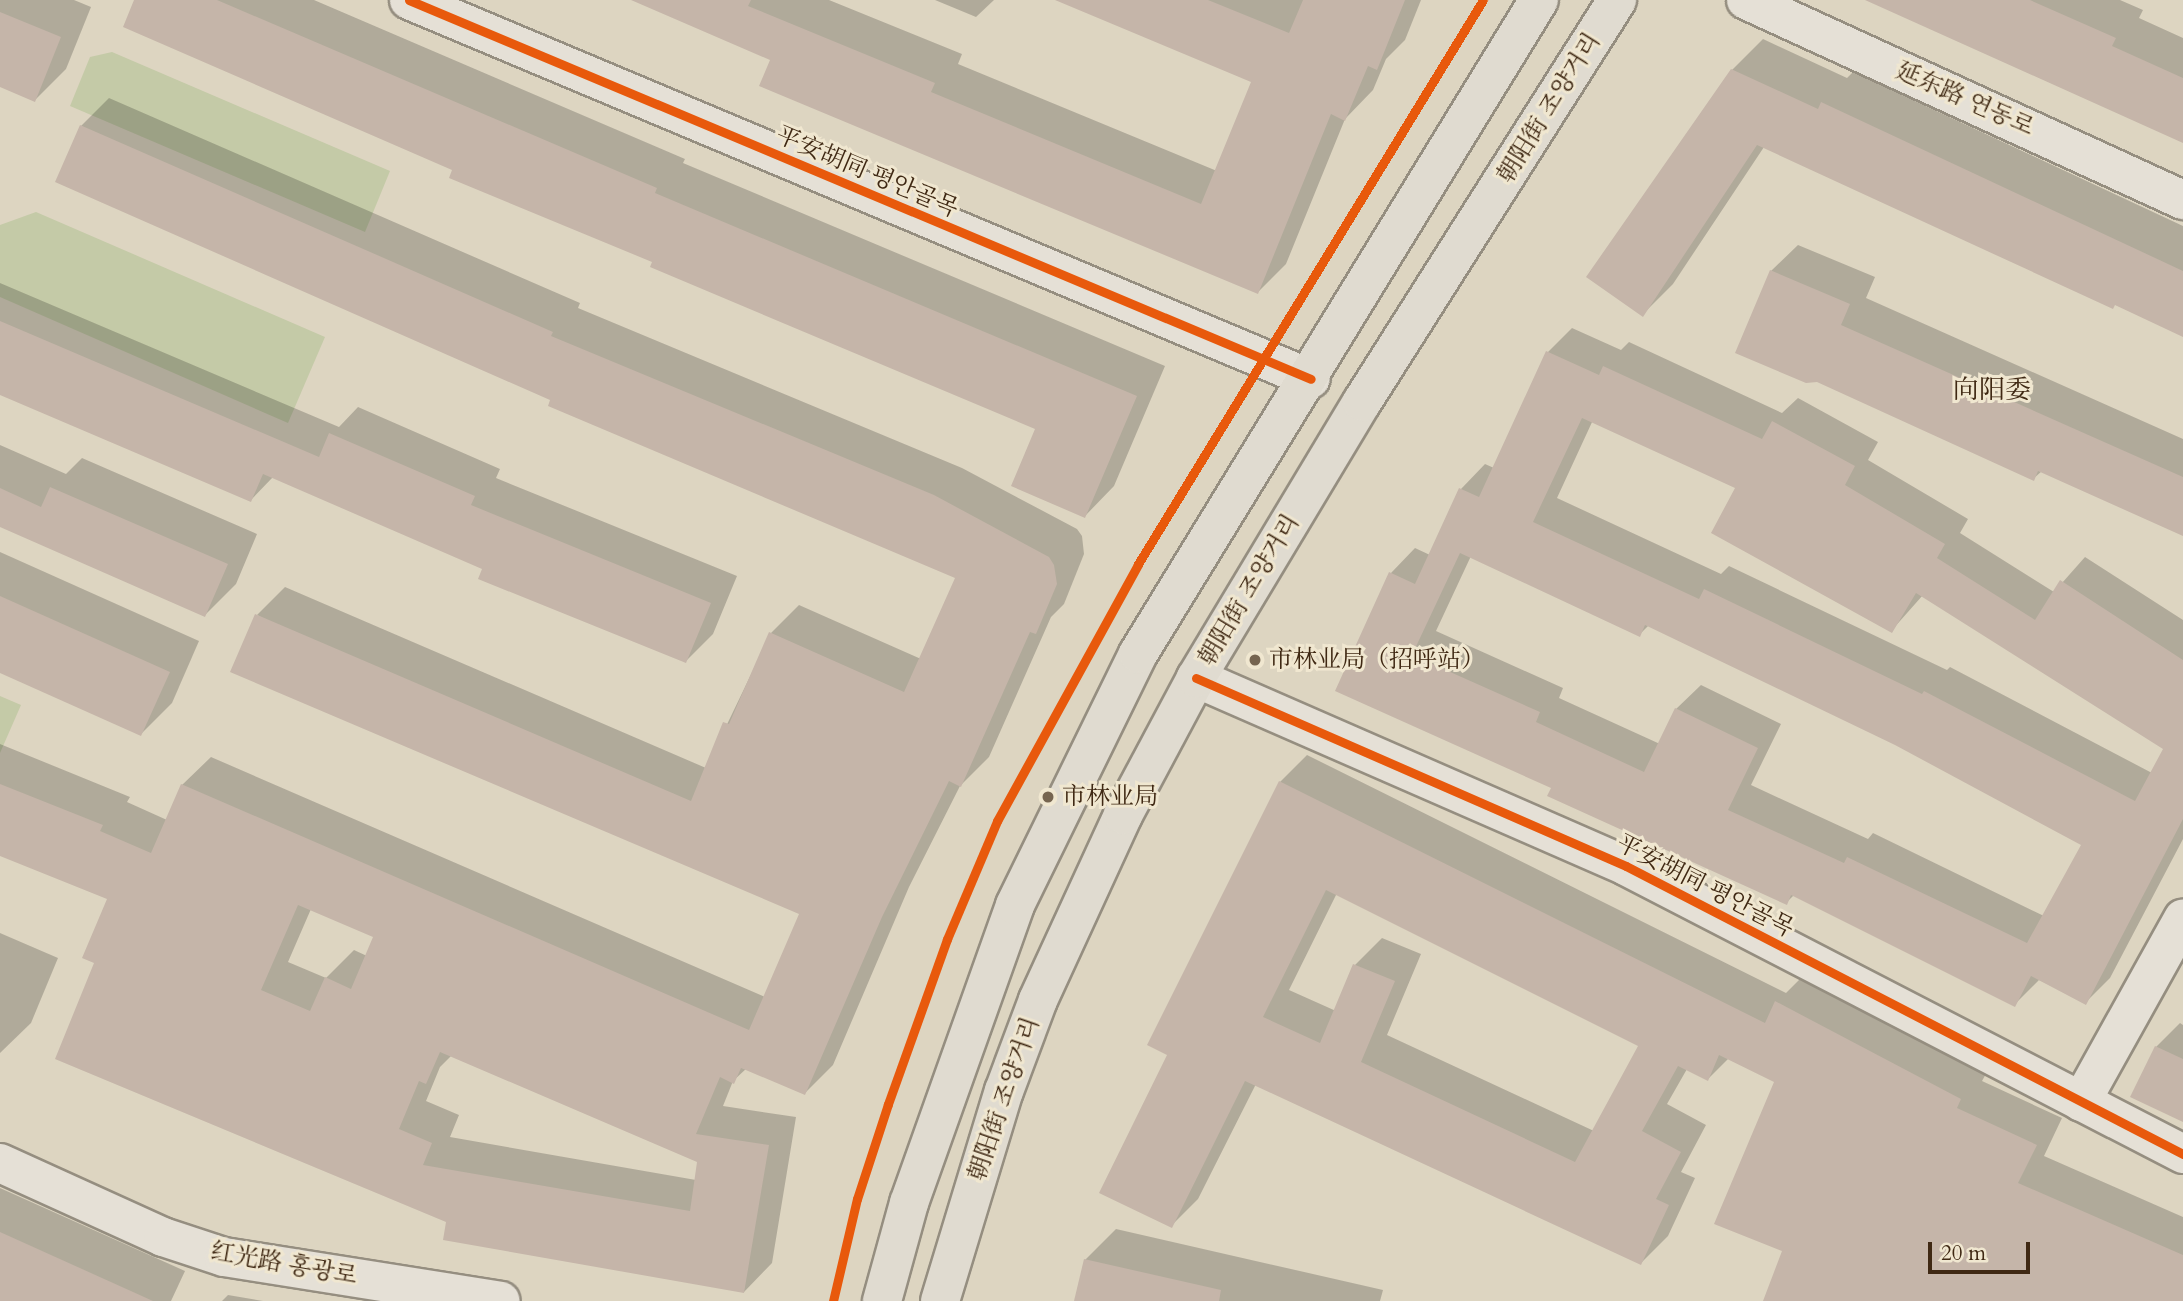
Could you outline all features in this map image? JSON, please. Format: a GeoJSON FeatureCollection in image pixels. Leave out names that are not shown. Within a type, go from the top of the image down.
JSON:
{"type":"FeatureCollection","features":[{"type":"Feature","properties":{"kind":"main road"},"geometry":{"type":"LineString","coordinates":[[882,1301],[939,1112],[1016,905],[1138,654],[1311,379],[1539,0]]}},
{"type":"Feature","properties":{"kind":"main road","name":"朝阳街 조양거리"},"geometry":{"type":"LineString","coordinates":[[940,1301],[1004,1091],[1038,1000],[1123,815],[1196,678],[1362,402],[1617,0]]}},
{"type":"Feature","properties":{"kind":"street","name":"平安胡同 평안골목"},"geometry":{"type":"LineString","coordinates":[[409,0],[1311,379]]}},
{"type":"Feature","properties":{"kind":"street","name":"延东路 연동로"},"geometry":{"type":"LineString","coordinates":[[1746,0],[2183,200]]}},
{"type":"Feature","properties":{"kind":"street","name":"平安胡同 평안골목"},"geometry":{"type":"LineString","coordinates":[[1196,678],[1626,866],[2183,1154]]}},
{"type":"Feature","properties":{"kind":"street"},"geometry":{"type":"LineString","coordinates":[[2081,1102],[2183,919]]}},
{"type":"Feature","properties":{"kind":"street","name":"红光路 홍광로"},"geometry":{"type":"LineString","coordinates":[[0,1163],[163,1237],[224,1257],[501,1301]]}},
{"type":"Feature","properties":{"kind":"green space"},"geometry":{"type":"Polygon","coordinates":[[[112,52],[390,171],[365,232],[70,106],[90,57],[112,52]]]}},
{"type":"Feature","properties":{"kind":"green space"},"geometry":{"type":"Polygon","coordinates":[[[36,212],[325,337],[288,423],[0,297],[0,225],[36,212]]]}},
{"type":"Feature","properties":{"kind":"green space"},"geometry":{"type":"Polygon","coordinates":[[[0,696],[21,705],[0,753],[0,696]]]}},
{"type":"Feature","properties":{"kind":"building"},"geometry":{"type":"Polygon","coordinates":[[[134,0],[217,0],[657,188],[655,193],[1137,396],[1085,518],[1011,486],[1035,429],[650,267],[652,262],[449,178],[452,170],[123,27],[134,0]]]}},
{"type":"Feature","properties":{"kind":"building"},"geometry":{"type":"Polygon","coordinates":[[[631,0],[751,0],[748,6],[935,83],[931,92],[1201,204],[1251,82],[1055,0],[1208,0],[1289,33],[1303,0],[1405,0],[1377,70],[1368,66],[1345,121],[1331,114],[1258,294],[759,86],[770,60],[631,0]]]}},
{"type":"Feature","properties":{"kind":"building"},"geometry":{"type":"Polygon","coordinates":[[[1865,0],[2030,0],[2116,38],[2112,46],[2183,78],[2183,143],[1865,0]]]}},
{"type":"Feature","properties":{"kind":"building"},"geometry":{"type":"Polygon","coordinates":[[[0,12],[61,37],[35,102],[0,87],[0,12]]]}},
{"type":"Feature","properties":{"kind":"building"},"geometry":{"type":"Polygon","coordinates":[[[1731,69],[1818,109],[1821,102],[2183,271],[2183,337],[2115,305],[2113,309],[1757,145],[1643,317],[1586,277],[1731,69]]]}},
{"type":"Feature","properties":{"kind":"building"},"geometry":{"type":"Polygon","coordinates":[[[80,125],[553,332],[551,336],[934,495],[1049,557],[1054,565],[1057,584],[1036,634],[1030,632],[961,787],[949,781],[882,917],[805,1095],[741,1068],[734,1084],[720,1077],[696,1134],[769,1145],[744,1293],[443,1240],[446,1222],[55,1059],[94,963],[82,958],[107,899],[0,856],[0,784],[103,825],[100,831],[151,853],[181,784],[749,1030],[799,914],[230,672],[255,614],[691,801],[723,722],[729,724],[769,632],[904,692],[955,578],[548,406],[550,400],[55,182],[80,125]],[[298,905],[261,990],[310,1011],[325,977],[351,989],[373,937],[298,905]],[[440,1052],[426,1084],[419,1081],[399,1129],[432,1143],[423,1165],[690,1211],[697,1162],[440,1052]]]}},
{"type":"Feature","properties":{"kind":"building"},"geometry":{"type":"Polygon","coordinates":[[[1770,270],[1850,304],[1841,325],[2183,477],[2183,536],[2038,471],[2034,481],[1817,382],[1806,383],[1735,353],[1770,270]]]}},
{"type":"Feature","properties":{"kind":"building"},"geometry":{"type":"Polygon","coordinates":[[[0,321],[319,457],[329,433],[475,496],[471,505],[711,603],[686,663],[478,579],[482,569],[263,474],[251,502],[0,395],[0,321]]]}},
{"type":"Feature","properties":{"kind":"building"},"geometry":{"type":"Polygon","coordinates":[[[1546,351],[1599,375],[1603,366],[1762,439],[1772,421],[1855,466],[1845,485],[1945,544],[1937,558],[2035,620],[2060,580],[2183,660],[2183,819],[2086,1005],[2031,976],[2015,1007],[1791,895],[1787,905],[1547,796],[1551,788],[1335,691],[1389,572],[1415,584],[1459,488],[1479,497],[1546,351]],[[1582,418],[1533,522],[1699,599],[1704,589],[1922,694],[1924,691],[2135,801],[2163,749],[1916,593],[1892,633],[1711,533],[1735,488],[1582,418]],[[1460,553],[1412,655],[1540,712],[1536,722],[1644,772],[1675,708],[1758,748],[1728,810],[1844,863],[1847,857],[2027,943],[2081,845],[1895,745],[1645,625],[1640,637],[1460,553]]]}},
{"type":"Feature","properties":{"kind":"building"},"geometry":{"type":"Polygon","coordinates":[[[50,487],[228,564],[205,617],[0,527],[0,488],[41,507],[50,487]]]}},
{"type":"Feature","properties":{"kind":"building"},"geometry":{"type":"Polygon","coordinates":[[[0,596],[170,672],[141,736],[0,673],[0,596]]]}},
{"type":"Feature","properties":{"kind":"building"},"geometry":{"type":"Polygon","coordinates":[[[1279,781],[1765,1023],[1775,1001],[1961,1099],[1957,1108],[2037,1145],[2018,1183],[2183,1255],[2183,1301],[1763,1301],[1782,1251],[1714,1224],[1774,1082],[1719,1055],[1708,1081],[1678,1066],[1642,1131],[1681,1152],[1656,1199],[1669,1205],[1641,1265],[1245,1081],[1172,1228],[1099,1193],[1167,1055],[1147,1045],[1279,781]],[[1326,890],[1263,1017],[1320,1043],[1353,964],[1395,981],[1361,1062],[1575,1162],[1638,1046],[1326,890]]]}},
{"type":"Feature","properties":{"kind":"building"},"geometry":{"type":"Polygon","coordinates":[[[2155,1046],[2183,1059],[2183,1122],[2130,1097],[2155,1046]]]}},
{"type":"Feature","properties":{"kind":"building"},"geometry":{"type":"Polygon","coordinates":[[[0,1232],[153,1301],[0,1301],[0,1232]]]}},
{"type":"Feature","properties":{"kind":"building"},"geometry":{"type":"Polygon","coordinates":[[[1084,1259],[1221,1290],[1219,1301],[1074,1301],[1084,1259]]]}},
{"type":"Feature","properties":{"kind":"cycle path"},"geometry":{"type":"LineString","coordinates":[[409,0],[1311,379]]}},
{"type":"Feature","properties":{"kind":"cycle path"},"geometry":{"type":"LineString","coordinates":[[833,1301],[857,1199],[888,1104],[947,939],[997,821],[1138,564],[1483,0]]}},
{"type":"Feature","properties":{"kind":"cycle path"},"geometry":{"type":"LineString","coordinates":[[1196,678],[1626,866],[2183,1154]]}},
{"type":"Feature","properties":{"kind":"place","name":"市林业局（招呼站）"},"geometry":{"type":"Point","coordinates":[1255,660]}},
{"type":"Feature","properties":{"kind":"place","name":"市林业局"},"geometry":{"type":"Point","coordinates":[1048,797]}},
{"type":"Feature","properties":{"kind":"district","name":"向阳委"},"geometry":{"type":"Point","coordinates":[1992,390]}}]}
